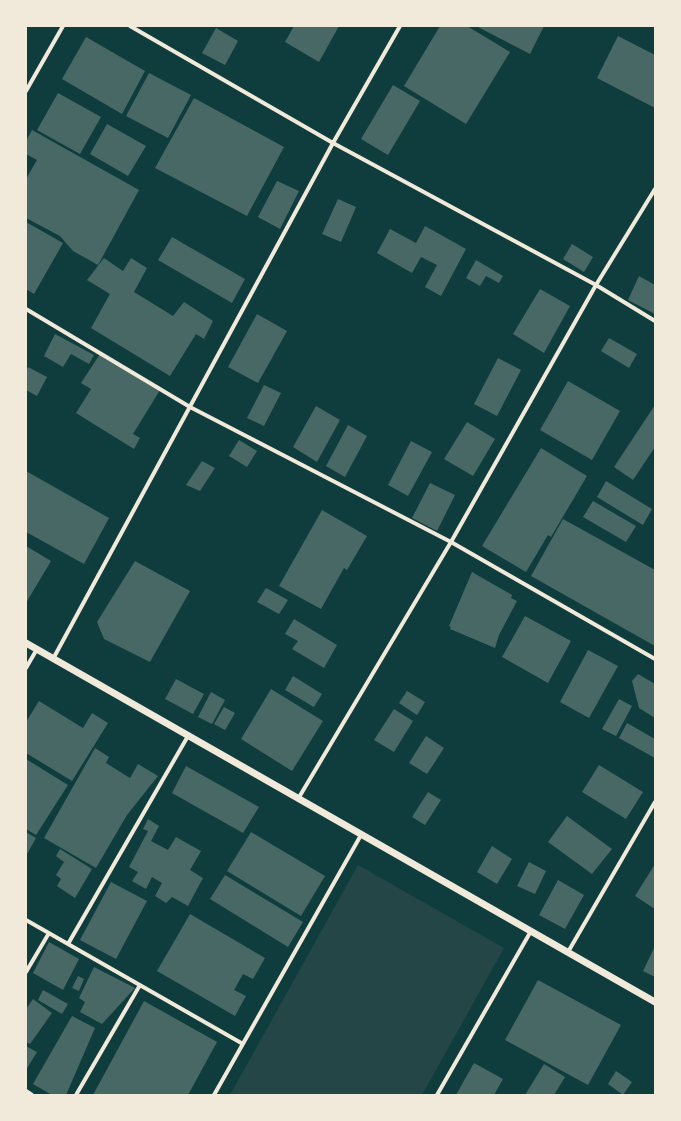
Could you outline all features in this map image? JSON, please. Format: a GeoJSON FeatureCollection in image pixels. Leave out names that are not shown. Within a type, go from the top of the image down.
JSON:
{"type":"FeatureCollection","features":[{"type":"Feature","properties":{"kind":"street"},"geometry":{"type":"LineString","coordinates":[[26,91],[63,26]]}},
{"type":"Feature","properties":{"kind":"street"},"geometry":{"type":"LineString","coordinates":[[130,26],[333,143],[596,285],[655,321]]}},
{"type":"Feature","properties":{"kind":"street"},"geometry":{"type":"LineString","coordinates":[[53,659],[333,143],[400,26]]}},
{"type":"Feature","properties":{"kind":"street"},"geometry":{"type":"LineString","coordinates":[[297,799],[451,542],[596,285],[655,189]]}},
{"type":"Feature","properties":{"kind":"street"},"geometry":{"type":"LineString","coordinates":[[26,309],[190,408],[451,542],[655,659]]}},
{"type":"Feature","properties":{"kind":"street"},"geometry":{"type":"LineString","coordinates":[[26,643],[655,1002]]}},
{"type":"Feature","properties":{"kind":"street"},"geometry":{"type":"LineString","coordinates":[[26,668],[36,649]]}},
{"type":"Feature","properties":{"kind":"street"},"geometry":{"type":"LineString","coordinates":[[68,944],[188,736]]}},
{"type":"Feature","properties":{"kind":"street"},"geometry":{"type":"LineString","coordinates":[[568,952],[655,802]]}},
{"type":"Feature","properties":{"kind":"street"},"geometry":{"type":"LineString","coordinates":[[214,1095],[361,835]]}},
{"type":"Feature","properties":{"kind":"street"},"geometry":{"type":"LineString","coordinates":[[26,920],[243,1044]]}},
{"type":"Feature","properties":{"kind":"street"},"geometry":{"type":"LineString","coordinates":[[437,1095],[530,931]]}},
{"type":"Feature","properties":{"kind":"street"},"geometry":{"type":"LineString","coordinates":[[26,972],[49,933]]}},
{"type":"Feature","properties":{"kind":"street"},"geometry":{"type":"LineString","coordinates":[[76,1095],[140,985]]}},
{"type":"Feature","properties":{"kind":"street"},"geometry":{"type":"LineString","coordinates":[[26,1091],[32,1095]]}},
{"type":"Feature","properties":{"kind":"shaded area"},"geometry":{"type":"Polygon","coordinates":[[[358,865],[504,948],[422,1095],[230,1095],[358,865]]]}},
{"type":"Feature","properties":{"kind":"building"},"geometry":{"type":"Polygon","coordinates":[[[294,26],[339,26],[319,62],[285,42],[294,26]]]}},
{"type":"Feature","properties":{"kind":"building"},"geometry":{"type":"Polygon","coordinates":[[[440,26],[467,26],[510,52],[466,124],[404,86],[440,26]]]}},
{"type":"Feature","properties":{"kind":"building"},"geometry":{"type":"Polygon","coordinates":[[[476,26],[544,26],[530,54],[476,26]]]}},
{"type":"Feature","properties":{"kind":"building"},"geometry":{"type":"Polygon","coordinates":[[[216,28],[238,41],[225,65],[202,53],[216,28]]]}},
{"type":"Feature","properties":{"kind":"building"},"geometry":{"type":"Polygon","coordinates":[[[618,36],[655,55],[655,108],[597,78],[618,36]]]}},
{"type":"Feature","properties":{"kind":"building"},"geometry":{"type":"Polygon","coordinates":[[[86,37],[145,71],[122,114],[62,79],[86,37]]]}},
{"type":"Feature","properties":{"kind":"building"},"geometry":{"type":"Polygon","coordinates":[[[149,73],[191,95],[168,138],[126,116],[149,73]]]}},
{"type":"Feature","properties":{"kind":"building"},"geometry":{"type":"Polygon","coordinates":[[[393,85],[420,101],[388,155],[361,139],[393,85]]]}},
{"type":"Feature","properties":{"kind":"building"},"geometry":{"type":"Polygon","coordinates":[[[58,93],[101,117],[80,154],[37,130],[58,93]]]}},
{"type":"Feature","properties":{"kind":"building"},"geometry":{"type":"Polygon","coordinates":[[[194,98],[284,147],[247,216],[155,168],[194,98]]]}},
{"type":"Feature","properties":{"kind":"building"},"geometry":{"type":"Polygon","coordinates":[[[107,124],[146,146],[128,176],[90,154],[107,124]]]}},
{"type":"Feature","properties":{"kind":"building"},"geometry":{"type":"Polygon","coordinates":[[[32,130],[139,190],[98,265],[73,251],[60,236],[26,218],[26,179],[37,160],[26,154],[26,141],[32,130]]]}},
{"type":"Feature","properties":{"kind":"building"},"geometry":{"type":"Polygon","coordinates":[[[277,181],[299,191],[280,229],[258,217],[277,181]]]}},
{"type":"Feature","properties":{"kind":"building"},"geometry":{"type":"Polygon","coordinates":[[[338,199],[356,207],[341,242],[322,234],[338,199]]]}},
{"type":"Feature","properties":{"kind":"building"},"geometry":{"type":"Polygon","coordinates":[[[26,222],[63,243],[34,294],[26,289],[26,222]]]}},
{"type":"Feature","properties":{"kind":"building"},"geometry":{"type":"Polygon","coordinates":[[[425,226],[466,249],[441,296],[425,287],[437,265],[421,257],[412,273],[377,253],[390,229],[416,243],[425,226]]]}},
{"type":"Feature","properties":{"kind":"building"},"geometry":{"type":"Polygon","coordinates":[[[172,237],[245,279],[232,303],[158,260],[172,237]]]}},
{"type":"Feature","properties":{"kind":"building"},"geometry":{"type":"Polygon","coordinates":[[[572,244],[593,257],[584,272],[563,259],[572,244]]]}},
{"type":"Feature","properties":{"kind":"building"},"geometry":{"type":"Polygon","coordinates":[[[104,258],[123,271],[131,258],[147,268],[134,292],[173,316],[184,302],[213,321],[204,339],[196,334],[170,376],[91,328],[110,294],[87,280],[104,258]]]}},
{"type":"Feature","properties":{"kind":"building"},"geometry":{"type":"Polygon","coordinates":[[[476,260],[503,276],[499,283],[486,276],[480,286],[466,278],[476,260]]]}},
{"type":"Feature","properties":{"kind":"building"},"geometry":{"type":"Polygon","coordinates":[[[639,276],[655,285],[655,314],[628,300],[639,276]]]}},
{"type":"Feature","properties":{"kind":"building"},"geometry":{"type":"Polygon","coordinates":[[[540,289],[570,306],[544,353],[513,334],[540,289]]]}},
{"type":"Feature","properties":{"kind":"building"},"geometry":{"type":"Polygon","coordinates":[[[257,314],[287,331],[258,383],[228,367],[257,314]]]}},
{"type":"Feature","properties":{"kind":"building"},"geometry":{"type":"Polygon","coordinates":[[[55,334],[94,355],[89,364],[71,354],[63,367],[44,356],[55,334]]]}},
{"type":"Feature","properties":{"kind":"building"},"geometry":{"type":"Polygon","coordinates":[[[609,338],[637,354],[629,368],[601,351],[609,338]]]}},
{"type":"Feature","properties":{"kind":"building"},"geometry":{"type":"Polygon","coordinates":[[[100,354],[160,390],[133,434],[140,438],[134,449],[76,413],[91,389],[81,383],[100,354]]]}},
{"type":"Feature","properties":{"kind":"building"},"geometry":{"type":"Polygon","coordinates":[[[498,358],[521,370],[497,416],[474,404],[498,358]]]}},
{"type":"Feature","properties":{"kind":"building"},"geometry":{"type":"Polygon","coordinates":[[[28,367],[47,377],[37,396],[26,390],[26,371],[28,367]]]}},
{"type":"Feature","properties":{"kind":"building"},"geometry":{"type":"Polygon","coordinates":[[[568,381],[620,411],[592,460],[540,430],[568,381]]]}},
{"type":"Feature","properties":{"kind":"building"},"geometry":{"type":"Polygon","coordinates":[[[264,385],[281,393],[264,426],[247,418],[264,385]]]}},
{"type":"Feature","properties":{"kind":"building"},"geometry":{"type":"Polygon","coordinates":[[[655,405],[655,447],[633,480],[614,467],[655,405]]]}},
{"type":"Feature","properties":{"kind":"building"},"geometry":{"type":"Polygon","coordinates":[[[316,406],[340,420],[317,462],[293,447],[316,406]]]}},
{"type":"Feature","properties":{"kind":"building"},"geometry":{"type":"Polygon","coordinates":[[[467,422],[495,439],[473,476],[444,459],[467,422]]]}},
{"type":"Feature","properties":{"kind":"building"},"geometry":{"type":"Polygon","coordinates":[[[348,425],[367,436],[345,477],[326,466],[348,425]]]}},
{"type":"Feature","properties":{"kind":"building"},"geometry":{"type":"Polygon","coordinates":[[[239,440],[257,451],[247,467],[229,456],[239,440]]]}},
{"type":"Feature","properties":{"kind":"building"},"geometry":{"type":"Polygon","coordinates":[[[411,441],[432,452],[408,496],[388,485],[411,441]]]}},
{"type":"Feature","properties":{"kind":"building"},"geometry":{"type":"Polygon","coordinates":[[[541,448],[587,476],[551,537],[548,535],[526,572],[482,546],[541,448]]]}},
{"type":"Feature","properties":{"kind":"building"},"geometry":{"type":"Polygon","coordinates":[[[202,461],[215,468],[200,491],[186,485],[202,461]]]}},
{"type":"Feature","properties":{"kind":"building"},"geometry":{"type":"Polygon","coordinates":[[[26,471],[109,518],[84,564],[26,532],[26,471]]]}},
{"type":"Feature","properties":{"kind":"building"},"geometry":{"type":"Polygon","coordinates":[[[606,481],[652,509],[643,525],[597,497],[606,481]]]}},
{"type":"Feature","properties":{"kind":"building"},"geometry":{"type":"Polygon","coordinates":[[[430,483],[455,495],[437,531],[412,518],[430,483]]]}},
{"type":"Feature","properties":{"kind":"building"},"geometry":{"type":"Polygon","coordinates":[[[593,501],[636,526],[626,542],[583,517],[593,501]]]}},
{"type":"Feature","properties":{"kind":"building"},"geometry":{"type":"Polygon","coordinates":[[[322,510],[367,536],[347,570],[344,568],[321,609],[279,586],[322,510]]]}},
{"type":"Feature","properties":{"kind":"building"},"geometry":{"type":"Polygon","coordinates":[[[563,519],[655,570],[655,646],[531,576],[563,519]]]}},
{"type":"Feature","properties":{"kind":"building"},"geometry":{"type":"Polygon","coordinates":[[[26,546],[51,561],[26,603],[26,546]]]}},
{"type":"Feature","properties":{"kind":"building"},"geometry":{"type":"Polygon","coordinates":[[[135,561],[190,591],[150,662],[104,639],[97,622],[135,561]]]}},
{"type":"Feature","properties":{"kind":"building"},"geometry":{"type":"Polygon","coordinates":[[[472,572],[512,595],[511,598],[517,601],[499,635],[495,648],[450,629],[451,627],[449,626],[472,572]]]}},
{"type":"Feature","properties":{"kind":"building"},"geometry":{"type":"Polygon","coordinates":[[[266,588],[288,600],[279,614],[257,602],[266,588]]]}},
{"type":"Feature","properties":{"kind":"building"},"geometry":{"type":"Polygon","coordinates":[[[525,616],[571,641],[548,683],[502,657],[525,616]]]}},
{"type":"Feature","properties":{"kind":"building"},"geometry":{"type":"Polygon","coordinates":[[[294,619],[337,645],[324,668],[292,649],[298,641],[285,634],[294,619]]]}},
{"type":"Feature","properties":{"kind":"building"},"geometry":{"type":"Polygon","coordinates":[[[588,650],[618,666],[589,718],[560,702],[588,650]]]}},
{"type":"Feature","properties":{"kind":"building"},"geometry":{"type":"Polygon","coordinates":[[[638,674],[655,684],[655,718],[639,708],[632,681],[638,674]]]}},
{"type":"Feature","properties":{"kind":"building"},"geometry":{"type":"Polygon","coordinates":[[[293,676],[322,694],[314,707],[285,690],[293,676]]]}},
{"type":"Feature","properties":{"kind":"building"},"geometry":{"type":"Polygon","coordinates":[[[176,679],[204,694],[193,714],[165,699],[176,679]]]}},
{"type":"Feature","properties":{"kind":"building"},"geometry":{"type":"Polygon","coordinates":[[[271,689],[323,721],[292,771],[241,739],[271,689]]]}},
{"type":"Feature","properties":{"kind":"building"},"geometry":{"type":"Polygon","coordinates":[[[407,691],[425,702],[417,715],[399,703],[407,691]]]}},
{"type":"Feature","properties":{"kind":"building"},"geometry":{"type":"Polygon","coordinates":[[[211,692],[225,700],[212,724],[198,717],[211,692]]]}},
{"type":"Feature","properties":{"kind":"building"},"geometry":{"type":"Polygon","coordinates":[[[619,699],[632,706],[616,736],[602,729],[619,699]]]}},
{"type":"Feature","properties":{"kind":"building"},"geometry":{"type":"Polygon","coordinates":[[[39,701],[83,728],[92,713],[108,723],[72,781],[26,753],[26,722],[39,701]]]}},
{"type":"Feature","properties":{"kind":"building"},"geometry":{"type":"Polygon","coordinates":[[[224,707],[235,713],[225,730],[214,724],[224,707]]]}},
{"type":"Feature","properties":{"kind":"building"},"geometry":{"type":"Polygon","coordinates":[[[394,709],[413,721],[394,752],[374,740],[394,709]]]}},
{"type":"Feature","properties":{"kind":"building"},"geometry":{"type":"Polygon","coordinates":[[[627,723],[655,739],[655,758],[619,738],[627,723]]]}},
{"type":"Feature","properties":{"kind":"building"},"geometry":{"type":"Polygon","coordinates":[[[426,736],[444,748],[427,774],[409,763],[426,736]]]}},
{"type":"Feature","properties":{"kind":"building"},"geometry":{"type":"Polygon","coordinates":[[[95,748],[109,757],[106,763],[130,778],[138,764],[158,776],[127,815],[96,868],[44,838],[95,748]]]}},
{"type":"Feature","properties":{"kind":"building"},"geometry":{"type":"Polygon","coordinates":[[[26,759],[68,785],[36,835],[26,829],[26,759]]]}},
{"type":"Feature","properties":{"kind":"building"},"geometry":{"type":"Polygon","coordinates":[[[599,765],[643,792],[626,819],[582,792],[599,765]]]}},
{"type":"Feature","properties":{"kind":"building"},"geometry":{"type":"Polygon","coordinates":[[[186,766],[259,807],[243,833],[172,793],[186,766]]]}},
{"type":"Feature","properties":{"kind":"building"},"geometry":{"type":"Polygon","coordinates":[[[428,792],[441,800],[425,825],[412,817],[428,792]]]}},
{"type":"Feature","properties":{"kind":"building"},"geometry":{"type":"Polygon","coordinates":[[[567,816],[612,849],[592,874],[548,842],[567,816]]]}},
{"type":"Feature","properties":{"kind":"building"},"geometry":{"type":"Polygon","coordinates":[[[148,819],[159,826],[151,841],[168,850],[176,837],[201,851],[190,870],[203,878],[188,906],[172,897],[166,903],[155,896],[162,883],[152,877],[146,889],[132,881],[138,872],[129,867],[148,831],[143,829],[148,819]]]}},
{"type":"Feature","properties":{"kind":"building"},"geometry":{"type":"Polygon","coordinates":[[[26,832],[36,838],[26,856],[26,832]]]}},
{"type":"Feature","properties":{"kind":"building"},"geometry":{"type":"Polygon","coordinates":[[[251,832],[325,876],[301,916],[227,871],[251,832]]]}},
{"type":"Feature","properties":{"kind":"building"},"geometry":{"type":"Polygon","coordinates":[[[492,846],[512,859],[497,884],[477,872],[492,846]]]}},
{"type":"Feature","properties":{"kind":"building"},"geometry":{"type":"Polygon","coordinates":[[[60,849],[92,869],[75,898],[57,886],[61,879],[56,875],[64,862],[56,856],[60,849]]]}},
{"type":"Feature","properties":{"kind":"building"},"geometry":{"type":"Polygon","coordinates":[[[529,862],[546,871],[535,894],[517,886],[529,862]]]}},
{"type":"Feature","properties":{"kind":"building"},"geometry":{"type":"Polygon","coordinates":[[[655,864],[655,909],[635,896],[655,864]]]}},
{"type":"Feature","properties":{"kind":"building"},"geometry":{"type":"Polygon","coordinates":[[[225,875],[303,922],[288,947],[210,899],[225,875]]]}},
{"type":"Feature","properties":{"kind":"building"},"geometry":{"type":"Polygon","coordinates":[[[558,880],[584,895],[565,929],[539,915],[558,880]]]}},
{"type":"Feature","properties":{"kind":"building"},"geometry":{"type":"Polygon","coordinates":[[[111,882],[147,901],[116,959],[80,940],[111,882]]]}},
{"type":"Feature","properties":{"kind":"building"},"geometry":{"type":"Polygon","coordinates":[[[190,914],[265,958],[253,979],[243,974],[234,990],[246,996],[235,1016],[157,971],[190,914]]]}},
{"type":"Feature","properties":{"kind":"building"},"geometry":{"type":"Polygon","coordinates":[[[49,942],[79,959],[63,990],[33,973],[49,942]]]}},
{"type":"Feature","properties":{"kind":"building"},"geometry":{"type":"Polygon","coordinates":[[[655,946],[655,977],[643,971],[655,946]]]}},
{"type":"Feature","properties":{"kind":"building"},"geometry":{"type":"Polygon","coordinates":[[[94,967],[135,988],[102,1024],[80,1012],[85,1002],[79,998],[94,967]]]}},
{"type":"Feature","properties":{"kind":"building"},"geometry":{"type":"Polygon","coordinates":[[[78,976],[84,979],[79,991],[72,988],[78,976]]]}},
{"type":"Feature","properties":{"kind":"building"},"geometry":{"type":"Polygon","coordinates":[[[538,980],[621,1025],[588,1085],[505,1040],[538,980]]]}},
{"type":"Feature","properties":{"kind":"building"},"geometry":{"type":"Polygon","coordinates":[[[43,990],[68,1004],[62,1014],[38,1000],[43,990]]]}},
{"type":"Feature","properties":{"kind":"building"},"geometry":{"type":"Polygon","coordinates":[[[33,999],[52,1013],[30,1044],[26,1042],[26,1009],[33,999]]]}},
{"type":"Feature","properties":{"kind":"building"},"geometry":{"type":"Polygon","coordinates":[[[144,1001],[217,1042],[188,1095],[93,1095],[144,1001]]]}},
{"type":"Feature","properties":{"kind":"building"},"geometry":{"type":"Polygon","coordinates":[[[72,1016],[95,1028],[66,1095],[52,1095],[33,1084],[72,1016]]]}},
{"type":"Feature","properties":{"kind":"building"},"geometry":{"type":"Polygon","coordinates":[[[26,1046],[37,1052],[26,1070],[26,1046]]]}},
{"type":"Feature","properties":{"kind":"building"},"geometry":{"type":"Polygon","coordinates":[[[474,1063],[503,1079],[494,1095],[456,1095],[474,1063]]]}},
{"type":"Feature","properties":{"kind":"building"},"geometry":{"type":"Polygon","coordinates":[[[544,1064],[565,1077],[554,1095],[525,1095],[544,1064]]]}},
{"type":"Feature","properties":{"kind":"building"},"geometry":{"type":"Polygon","coordinates":[[[616,1071],[632,1082],[623,1095],[608,1084],[616,1071]]]}}]}
